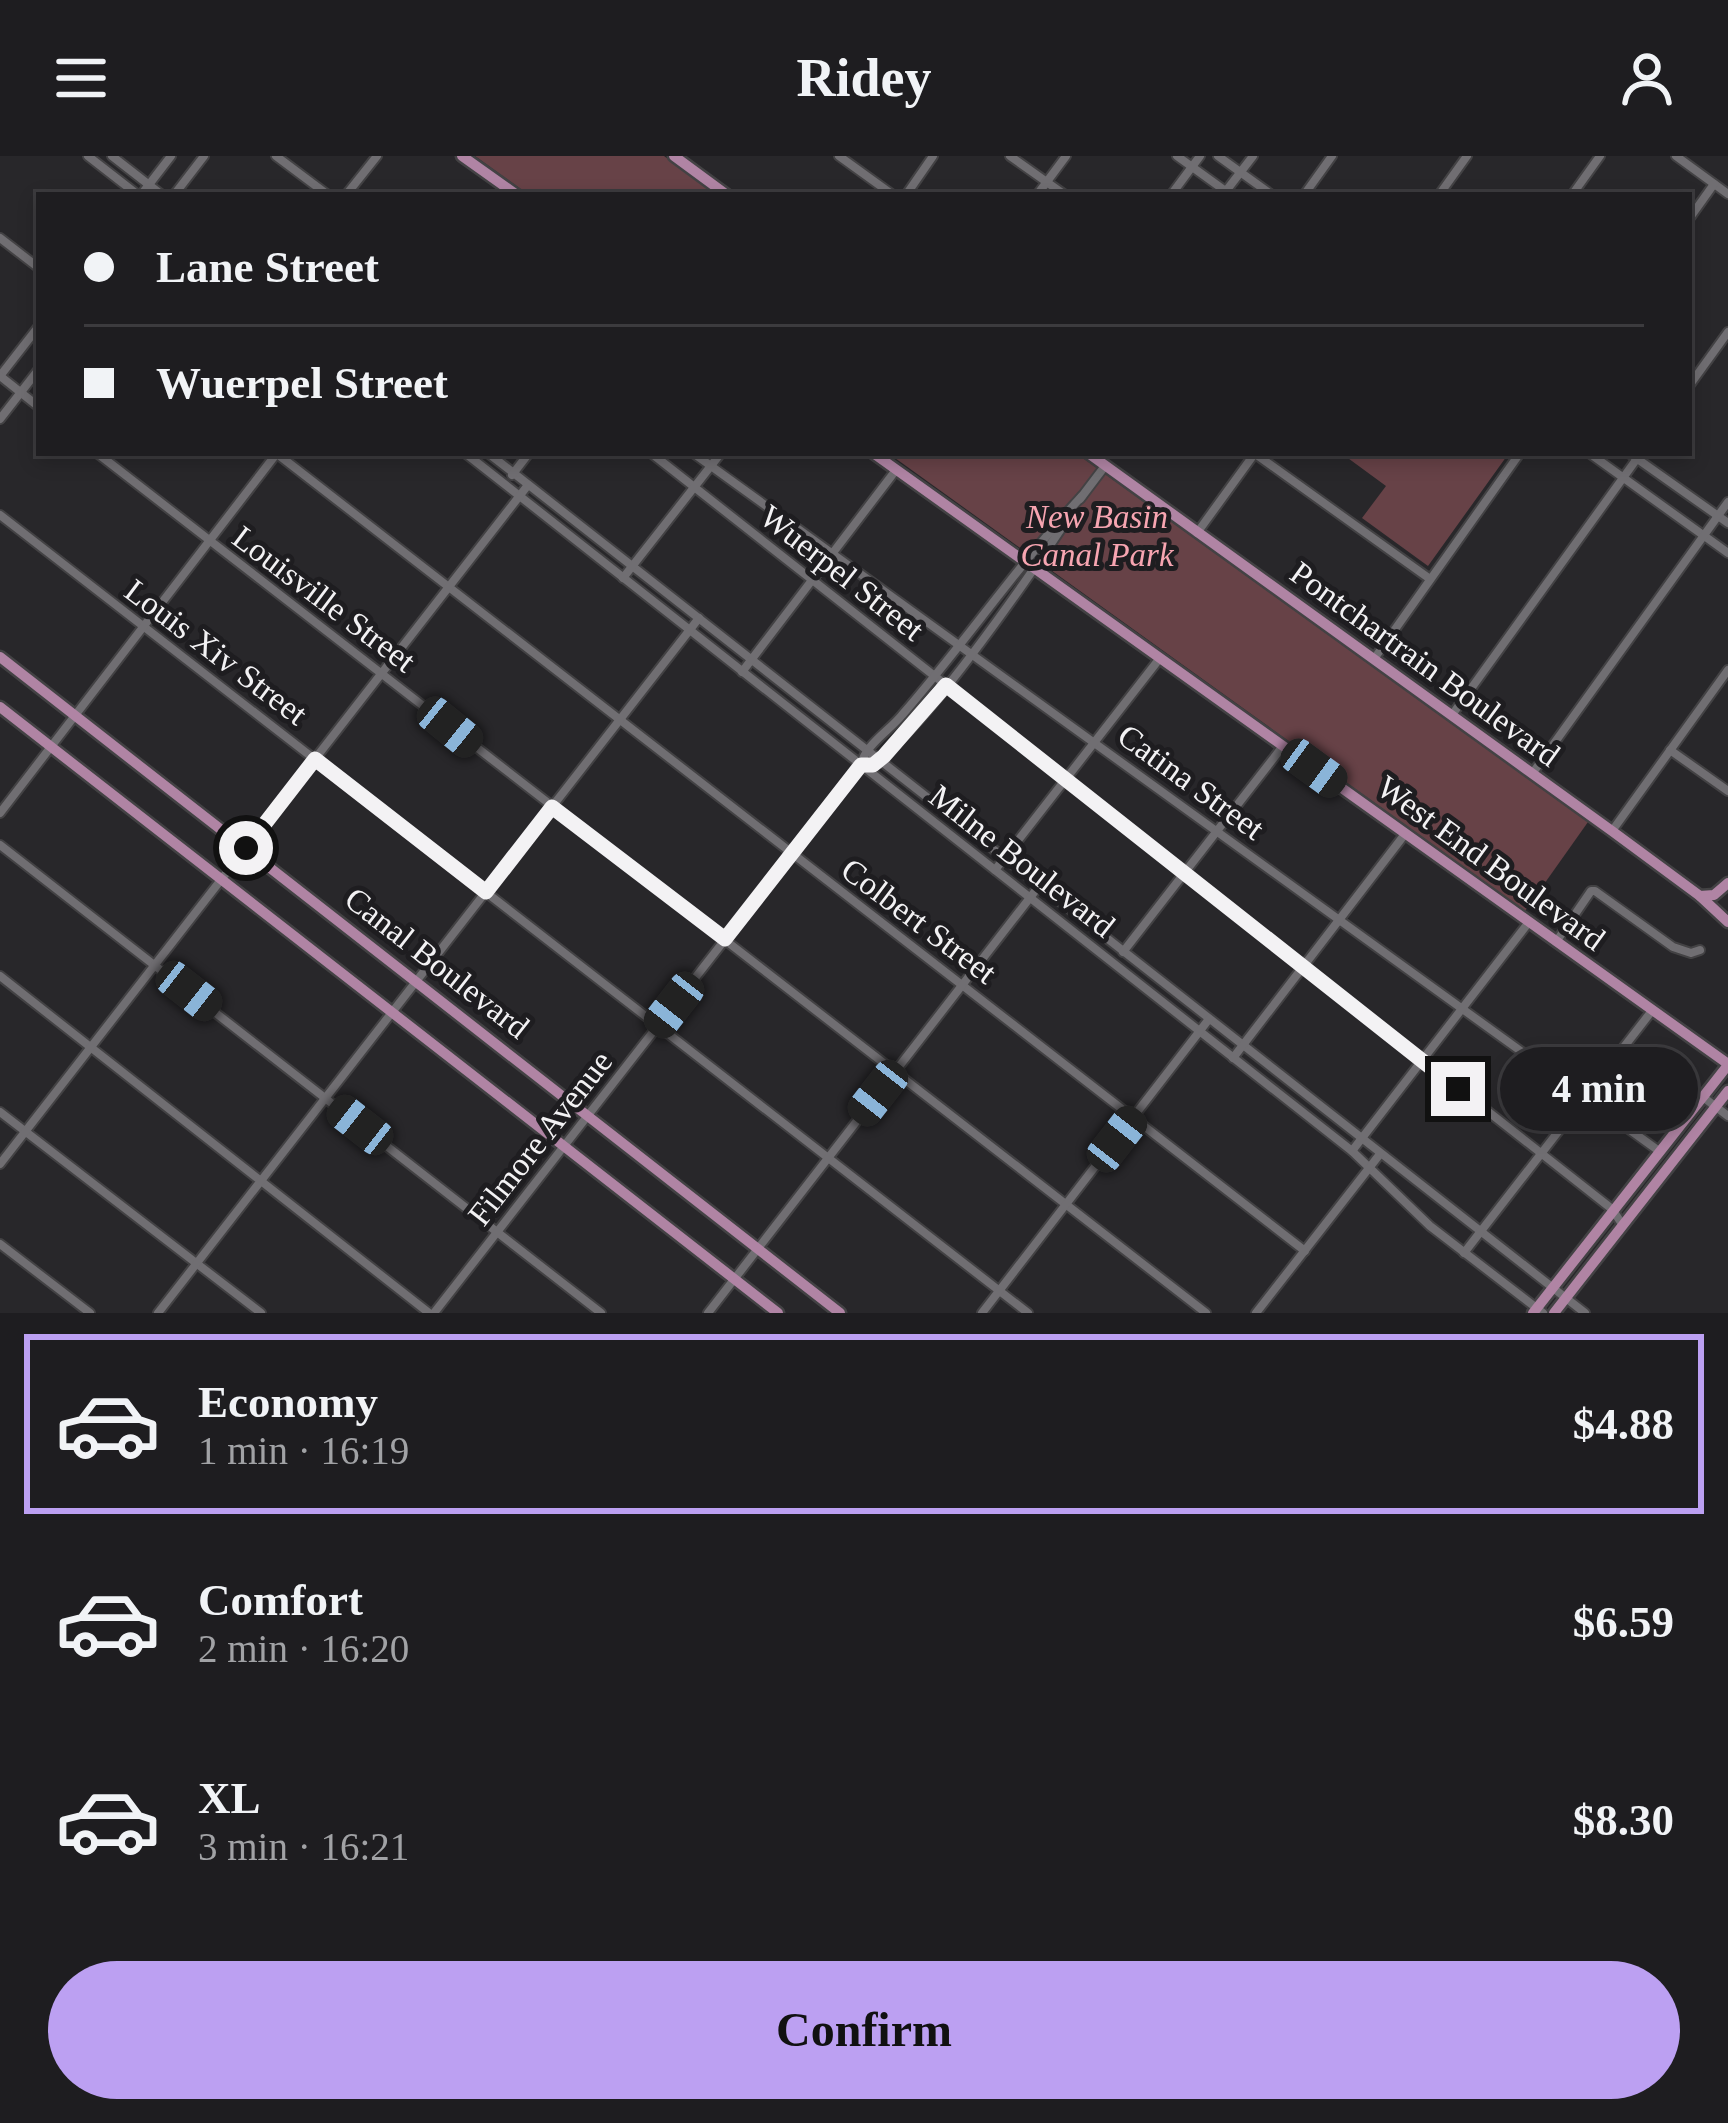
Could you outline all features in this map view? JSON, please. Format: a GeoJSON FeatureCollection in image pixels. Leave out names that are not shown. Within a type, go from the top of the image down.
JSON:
{"type":"FeatureCollection","features":[{"type":"Feature","properties":{"kind":"main road"},"geometry":{"type":"LineString","coordinates":[[462,156],[513,192]]}},
{"type":"Feature","properties":{"kind":"main road"},"geometry":{"type":"LineString","coordinates":[[674,156],[723,192]]}},
{"type":"Feature","properties":{"kind":"main road","name":"West End Boulevard"},"geometry":{"type":"LineString","coordinates":[[877,456],[1728,1064]]}},
{"type":"Feature","properties":{"kind":"main road","name":"Pontchartrain Boulevard"},"geometry":{"type":"LineString","coordinates":[[1092,456],[1612,831],[1728,922]]}},
{"type":"Feature","properties":{"kind":"main road","name":"Canal Boulevard"},"geometry":{"type":"LineString","coordinates":[[0,656],[840,1313]]}},
{"type":"Feature","properties":{"kind":"main road","name":"Canal Boulevard"},"geometry":{"type":"LineString","coordinates":[[0,706],[778,1313]]}},
{"type":"Feature","properties":{"kind":"main road"},"geometry":{"type":"LineString","coordinates":[[1700,896],[1714,895],[1728,883]]}},
{"type":"Feature","properties":{"kind":"main road"},"geometry":{"type":"LineString","coordinates":[[1537,1312],[1728,1064]]}},
{"type":"Feature","properties":{"kind":"main road"},"geometry":{"type":"LineString","coordinates":[[1554,1313],[1728,1091]]}},
{"type":"Feature","properties":{"kind":"street"},"geometry":{"type":"LineString","coordinates":[[88,156],[135,192]]}},
{"type":"Feature","properties":{"kind":"street"},"geometry":{"type":"LineString","coordinates":[[112,156],[158,192]]}},
{"type":"Feature","properties":{"kind":"street"},"geometry":{"type":"LineString","coordinates":[[142,192],[171,156]]}},
{"type":"Feature","properties":{"kind":"street"},"geometry":{"type":"LineString","coordinates":[[176,192],[204,156]]}},
{"type":"Feature","properties":{"kind":"street"},"geometry":{"type":"LineString","coordinates":[[276,156],[324,192]]}},
{"type":"Feature","properties":{"kind":"street"},"geometry":{"type":"LineString","coordinates":[[348,192],[377,156]]}},
{"type":"Feature","properties":{"kind":"street"},"geometry":{"type":"LineString","coordinates":[[838,156],[889,192]]}},
{"type":"Feature","properties":{"kind":"street"},"geometry":{"type":"LineString","coordinates":[[907,192],[933,156]]}},
{"type":"Feature","properties":{"kind":"street"},"geometry":{"type":"LineString","coordinates":[[1010,156],[1061,192]]}},
{"type":"Feature","properties":{"kind":"street"},"geometry":{"type":"LineString","coordinates":[[1039,192],[1066,156]]}},
{"type":"Feature","properties":{"kind":"street"},"geometry":{"type":"LineString","coordinates":[[1177,156],[1228,192]]}},
{"type":"Feature","properties":{"kind":"street"},"geometry":{"type":"LineString","coordinates":[[1173,192],[1200,156]]}},
{"type":"Feature","properties":{"kind":"street"},"geometry":{"type":"LineString","coordinates":[[1218,156],[1268,192]]}},
{"type":"Feature","properties":{"kind":"street"},"geometry":{"type":"LineString","coordinates":[[1230,192],[1253,156]]}},
{"type":"Feature","properties":{"kind":"street"},"geometry":{"type":"LineString","coordinates":[[1306,192],[1332,156]]}},
{"type":"Feature","properties":{"kind":"street"},"geometry":{"type":"LineString","coordinates":[[1441,192],[1466,156]]}},
{"type":"Feature","properties":{"kind":"street"},"geometry":{"type":"LineString","coordinates":[[1574,192],[1600,156]]}},
{"type":"Feature","properties":{"kind":"street"},"geometry":{"type":"LineString","coordinates":[[1676,156],[1728,194]]}},
{"type":"Feature","properties":{"kind":"street"},"geometry":{"type":"LineString","coordinates":[[1692,214],[1714,184]]}},
{"type":"Feature","properties":{"kind":"street"},"geometry":{"type":"LineString","coordinates":[[0,238],[36,266]]}},
{"type":"Feature","properties":{"kind":"street"},"geometry":{"type":"LineString","coordinates":[[36,330],[0,376],[36,404]]}},
{"type":"Feature","properties":{"kind":"street"},"geometry":{"type":"LineString","coordinates":[[1692,382],[1728,332]]}},
{"type":"Feature","properties":{"kind":"street"},"geometry":{"type":"LineString","coordinates":[[0,419],[36,373]]}},
{"type":"Feature","properties":{"kind":"street","name":"Louisville Street"},"geometry":{"type":"LineString","coordinates":[[101,456],[1206,1313]]}},
{"type":"Feature","properties":{"kind":"street"},"geometry":{"type":"LineString","coordinates":[[0,813],[274,456]]}},
{"type":"Feature","properties":{"kind":"street","name":"Colbert Street"},"geometry":{"type":"LineString","coordinates":[[280,456],[1305,1251]]}},
{"type":"Feature","properties":{"kind":"street","name":"Milne Boulevard"},"geometry":{"type":"LineString","coordinates":[[469,456],[1352,1151],[1408,1206],[1537,1312]]}},
{"type":"Feature","properties":{"kind":"street","name":"Milne Boulevard"},"geometry":{"type":"LineString","coordinates":[[492,456],[1585,1313]]}},
{"type":"Feature","properties":{"kind":"street"},"geometry":{"type":"LineString","coordinates":[[505,484],[527,456]]}},
{"type":"Feature","properties":{"kind":"street","name":"Wuerpel Street"},"geometry":{"type":"LineString","coordinates":[[656,456],[1542,1154],[1612,1210],[1622,1224]]}},
{"type":"Feature","properties":{"kind":"street","name":"Catina Street"},"geometry":{"type":"LineString","coordinates":[[697,456],[1659,1150]]}},
{"type":"Feature","properties":{"kind":"street"},"geometry":{"type":"LineString","coordinates":[[623,578],[719,456]]}},
{"type":"Feature","properties":{"kind":"street"},"geometry":{"type":"LineString","coordinates":[[1198,532],[1252,456]]}},
{"type":"Feature","properties":{"kind":"street"},"geometry":{"type":"LineString","coordinates":[[1258,456],[1430,579]]}},
{"type":"Feature","properties":{"kind":"street"},"geometry":{"type":"LineString","coordinates":[[1373,659],[1518,456]]}},
{"type":"Feature","properties":{"kind":"street"},"geometry":{"type":"LineString","coordinates":[[1593,456],[1728,554]]}},
{"type":"Feature","properties":{"kind":"street"},"geometry":{"type":"LineString","coordinates":[[1452,716],[1635,456]]}},
{"type":"Feature","properties":{"kind":"street"},"geometry":{"type":"LineString","coordinates":[[1637,456],[1728,523]]}},
{"type":"Feature","properties":{"kind":"street","name":"Filmore Avenue"},"geometry":{"type":"LineString","coordinates":[[431,1313],[868,751],[1105,466]]}},
{"type":"Feature","properties":{"kind":"street"},"geometry":{"type":"LineString","coordinates":[[742,671],[896,470]]}},
{"type":"Feature","properties":{"kind":"street"},"geometry":{"type":"LineString","coordinates":[[0,1164],[528,485]]}},
{"type":"Feature","properties":{"kind":"street","name":"Filmore Avenue"},"geometry":{"type":"LineString","coordinates":[[879,760],[946,685],[1036,569],[1082,496]]}},
{"type":"Feature","properties":{"kind":"street"},"geometry":{"type":"LineString","coordinates":[[1532,774],[1728,502]]}},
{"type":"Feature","properties":{"kind":"street","name":"Louis Xiv Street"},"geometry":{"type":"LineString","coordinates":[[0,515],[1028,1313]]}},
{"type":"Feature","properties":{"kind":"street"},"geometry":{"type":"LineString","coordinates":[[158,1313],[699,618]]}},
{"type":"Feature","properties":{"kind":"street"},"geometry":{"type":"LineString","coordinates":[[994,870],[1161,657]]}},
{"type":"Feature","properties":{"kind":"street"},"geometry":{"type":"LineString","coordinates":[[1612,831],[1728,671]]}},
{"type":"Feature","properties":{"kind":"street"},"geometry":{"type":"LineString","coordinates":[[1123,952],[1283,746]]}},
{"type":"Feature","properties":{"kind":"street"},"geometry":{"type":"LineString","coordinates":[[1670,750],[1728,791]]}},
{"type":"Feature","properties":{"kind":"street"},"geometry":{"type":"LineString","coordinates":[[861,765],[879,760]]}},
{"type":"Feature","properties":{"kind":"street"},"geometry":{"type":"LineString","coordinates":[[1233,1058],[1405,834]]}},
{"type":"Feature","properties":{"kind":"street"},"geometry":{"type":"LineString","coordinates":[[0,845],[601,1313]]}},
{"type":"Feature","properties":{"kind":"street"},"geometry":{"type":"LineString","coordinates":[[708,1313],[1040,886]]}},
{"type":"Feature","properties":{"kind":"street"},"geometry":{"type":"LineString","coordinates":[[1556,942],[1595,891],[1673,946],[1691,953],[1700,950]]}},
{"type":"Feature","properties":{"kind":"street"},"geometry":{"type":"LineString","coordinates":[[1352,1151],[1529,922]]}},
{"type":"Feature","properties":{"kind":"street"},"geometry":{"type":"LineString","coordinates":[[0,976],[431,1313]]}},
{"type":"Feature","properties":{"kind":"street"},"geometry":{"type":"LineString","coordinates":[[1464,1253],[1651,1012]]}},
{"type":"Feature","properties":{"kind":"street"},"geometry":{"type":"LineString","coordinates":[[982,1313],[1209,1019]]}},
{"type":"Feature","properties":{"kind":"street"},"geometry":{"type":"LineString","coordinates":[[1703,1096],[1728,1116]]}},
{"type":"Feature","properties":{"kind":"street"},"geometry":{"type":"LineString","coordinates":[[0,1112],[261,1313]]}},
{"type":"Feature","properties":{"kind":"street"},"geometry":{"type":"LineString","coordinates":[[1256,1313],[1380,1154]]}},
{"type":"Feature","properties":{"kind":"street"},"geometry":{"type":"LineString","coordinates":[[0,1244],[90,1313]]}},
{"type":"Feature","properties":{"kind":"green space"},"geometry":{"type":"Polygon","coordinates":[[[475,156],[664,156],[714,192],[525,192],[475,156]]]}},
{"type":"Feature","properties":{"kind":"green space","name":"New Basin Canal Park"},"geometry":{"type":"Polygon","coordinates":[[[892,456],[1080,456],[1588,822],[1525,911],[892,456]]]}},
{"type":"Feature","properties":{"kind":"green space"},"geometry":{"type":"Polygon","coordinates":[[[1345,456],[1507,456],[1428,566],[1362,518],[1386,486],[1345,456]]]}},
{"type":"Feature","properties":{"kind":"route"},"geometry":{"type":"LineString","coordinates":[[246,848],[315,759],[486,892],[552,807],[725,939],[861,765],[873,765],[884,756],[946,685],[1458,1089]]}}]}
